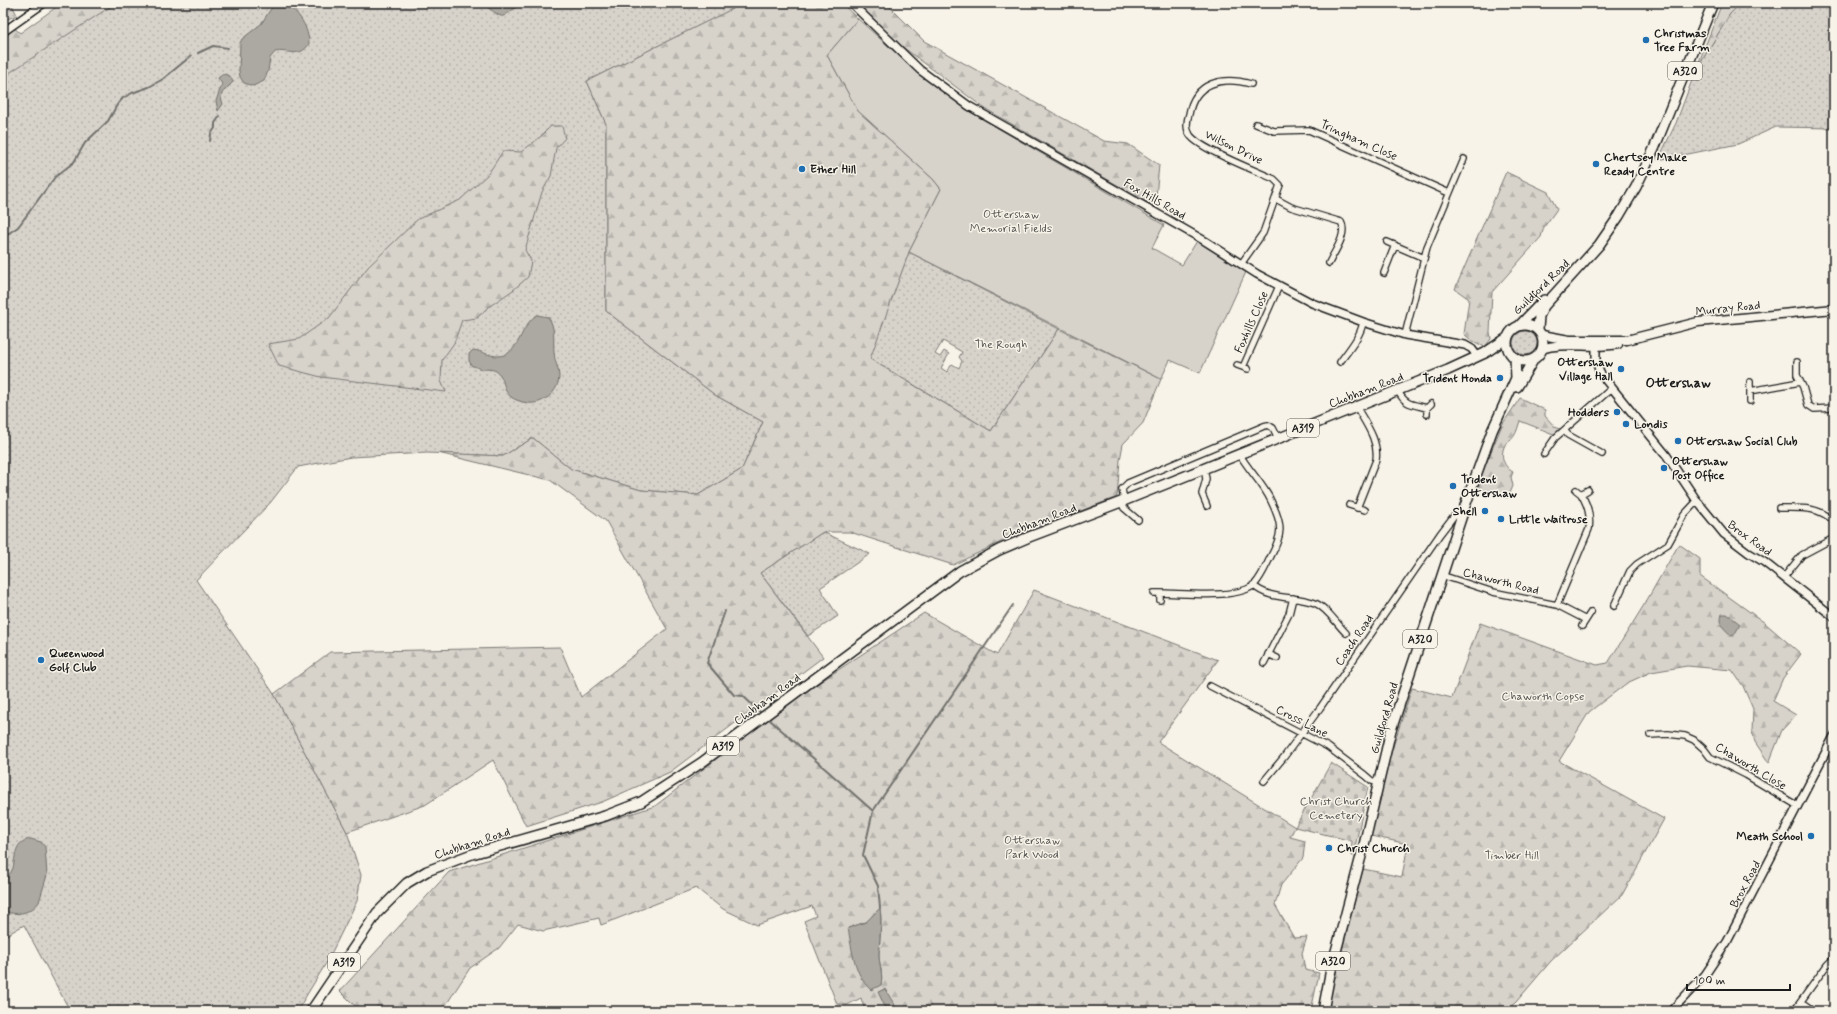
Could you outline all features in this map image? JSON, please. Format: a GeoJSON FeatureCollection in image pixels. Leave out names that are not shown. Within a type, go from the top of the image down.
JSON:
{"type":"FeatureCollection","features":[{"type":"Feature","properties":{"kind":"main road","name":"Guildford Road"},"geometry":{"type":"LineString","coordinates":[[1540,332],[1539,316],[1544,306],[1610,230],[1639,180],[1654,149],[1713,3]]}},
{"type":"Feature","properties":{"kind":"main road","name":"Guildford Road"},"geometry":{"type":"LineString","coordinates":[[1519,326],[1581,265]]}},
{"type":"Feature","properties":{"kind":"main road","name":"Murray Road"},"geometry":{"type":"LineString","coordinates":[[1542,349],[1560,345],[1617,344],[1627,340],[1698,322],[1834,310]]}},
{"type":"Feature","properties":{"kind":"main road"},"geometry":{"type":"LineString","coordinates":[[1529,325],[1540,332],[1542,349],[1534,359],[1524,361],[1512,355],[1508,338],[1512,330],[1519,326],[1529,325]]}},
{"type":"Feature","properties":{"kind":"main road","name":"Murray Road"},"geometry":{"type":"LineString","coordinates":[[1540,332],[1570,340],[1596,344]]}},
{"type":"Feature","properties":{"kind":"main road","name":"Chobham Road"},"geometry":{"type":"LineString","coordinates":[[311,1011],[361,936],[390,900],[407,884],[428,871],[472,854],[605,816],[642,802],[701,763],[960,571],[999,550],[1356,406],[1398,391],[1481,354],[1508,338]]}},
{"type":"Feature","properties":{"kind":"main road","name":"Chobham Road"},"geometry":{"type":"LineString","coordinates":[[1481,354],[1512,355]]}},
{"type":"Feature","properties":{"kind":"main road","name":"Guildford Road"},"geometry":{"type":"LineString","coordinates":[[1323,1011],[1330,974],[1394,723],[1441,575],[1491,438],[1516,378],[1512,355]]}},
{"type":"Feature","properties":{"kind":"main road","name":"Guildford Road"},"geometry":{"type":"LineString","coordinates":[[1491,438],[1525,373],[1534,359]]}},
{"type":"Feature","properties":{"kind":"street"},"geometry":{"type":"LineString","coordinates":[[3,32],[44,3]]}},
{"type":"Feature","properties":{"kind":"street","name":"Fox Hills Road"},"geometry":{"type":"LineString","coordinates":[[851,3],[920,70],[969,106],[1145,206],[1280,286],[1312,303],[1363,322],[1405,335],[1465,345],[1481,354]]}},
{"type":"Feature","properties":{"kind":"street","name":"Wilson Drive"},"geometry":{"type":"LineString","coordinates":[[1241,264],[1263,232],[1280,189],[1279,182],[1204,147],[1190,135],[1188,128],[1190,105],[1195,95],[1203,87],[1228,81],[1241,81],[1251,84]]}},
{"type":"Feature","properties":{"kind":"street","name":"Tringham Close"},"geometry":{"type":"LineString","coordinates":[[1256,124],[1274,131],[1309,130],[1449,193]]}},
{"type":"Feature","properties":{"kind":"street"},"geometry":{"type":"LineString","coordinates":[[1405,335],[1424,258],[1433,230],[1464,159]]}},
{"type":"Feature","properties":{"kind":"street"},"geometry":{"type":"LineString","coordinates":[[1276,199],[1291,206],[1341,222],[1344,227],[1342,236],[1329,263]]}},
{"type":"Feature","properties":{"kind":"street"},"geometry":{"type":"LineString","coordinates":[[1387,242],[1424,258]]}},
{"type":"Feature","properties":{"kind":"street"},"geometry":{"type":"LineString","coordinates":[[1384,273],[1395,245]]}},
{"type":"Feature","properties":{"kind":"street","name":"Foxhills Close"},"geometry":{"type":"LineString","coordinates":[[1243,367],[1280,286]]}},
{"type":"Feature","properties":{"kind":"street"},"geometry":{"type":"LineString","coordinates":[[1340,362],[1355,340],[1363,322]]}},
{"type":"Feature","properties":{"kind":"street","name":"Brox Road"},"geometry":{"type":"LineString","coordinates":[[1596,344],[1599,370],[1724,534],[1784,577],[1834,618]]}},
{"type":"Feature","properties":{"kind":"street"},"geometry":{"type":"LineString","coordinates":[[1797,362],[1797,375],[1808,405],[1814,409],[1834,408]]}},
{"type":"Feature","properties":{"kind":"street"},"geometry":{"type":"LineString","coordinates":[[1750,382],[1750,401]]}},
{"type":"Feature","properties":{"kind":"street"},"geometry":{"type":"LineString","coordinates":[[1750,391],[1800,382]]}},
{"type":"Feature","properties":{"kind":"street"},"geometry":{"type":"LineString","coordinates":[[1544,454],[1555,438],[1565,431],[1612,388]]}},
{"type":"Feature","properties":{"kind":"street"},"geometry":{"type":"LineString","coordinates":[[1398,391],[1402,400],[1427,411],[1432,404]]}},
{"type":"Feature","properties":{"kind":"street"},"geometry":{"type":"LineString","coordinates":[[1356,406],[1372,435],[1377,452],[1376,460],[1357,508]]}},
{"type":"Feature","properties":{"kind":"street"},"geometry":{"type":"LineString","coordinates":[[1138,520],[1124,508],[1122,490],[1128,483],[1264,426],[1273,428],[1278,438]]}},
{"type":"Feature","properties":{"kind":"street"},"geometry":{"type":"LineString","coordinates":[[1565,431],[1568,435],[1602,454]]}},
{"type":"Feature","properties":{"kind":"street"},"geometry":{"type":"LineString","coordinates":[[1154,593],[1160,597],[1231,594],[1248,589],[1260,577],[1277,545],[1281,534],[1271,500],[1239,454]]}},
{"type":"Feature","properties":{"kind":"street"},"geometry":{"type":"LineString","coordinates":[[1204,468],[1206,479],[1202,494],[1207,506]]}},
{"type":"Feature","properties":{"kind":"street"},"geometry":{"type":"LineString","coordinates":[[1557,606],[1589,529],[1590,516],[1585,501],[1579,492],[1588,490]]}},
{"type":"Feature","properties":{"kind":"street"},"geometry":{"type":"LineString","coordinates":[[1614,606],[1630,571],[1668,544],[1684,516],[1698,501]]}},
{"type":"Feature","properties":{"kind":"street"},"geometry":{"type":"LineString","coordinates":[[1348,505],[1365,510]]}},
{"type":"Feature","properties":{"kind":"street"},"geometry":{"type":"LineString","coordinates":[[1780,508],[1800,508],[1823,512],[1834,521]]}},
{"type":"Feature","properties":{"kind":"street","name":"Coach Road"},"geometry":{"type":"LineString","coordinates":[[1264,781],[1302,733],[1440,534],[1453,517],[1463,513]]}},
{"type":"Feature","properties":{"kind":"street"},"geometry":{"type":"LineString","coordinates":[[1784,577],[1802,555],[1834,538]]}},
{"type":"Feature","properties":{"kind":"street","name":"Chaworth Road"},"geometry":{"type":"LineString","coordinates":[[1441,575],[1493,592],[1557,606],[1586,620]]}},
{"type":"Feature","properties":{"kind":"street"},"geometry":{"type":"LineString","coordinates":[[1253,585],[1260,591],[1306,600],[1321,606],[1346,633]]}},
{"type":"Feature","properties":{"kind":"street"},"geometry":{"type":"LineString","coordinates":[[1264,662],[1289,614],[1293,598]]}},
{"type":"Feature","properties":{"kind":"street"},"geometry":{"type":"LineString","coordinates":[[1582,626],[1591,612]]}},
{"type":"Feature","properties":{"kind":"street"},"geometry":{"type":"LineString","coordinates":[[1268,654],[1277,658]]}},
{"type":"Feature","properties":{"kind":"street","name":"Cross Lane"},"geometry":{"type":"LineString","coordinates":[[1210,686],[1328,747],[1372,781],[1378,782]]}},
{"type":"Feature","properties":{"kind":"street","name":"Chaworth Close"},"geometry":{"type":"LineString","coordinates":[[1650,735],[1668,734],[1685,736],[1694,740],[1710,757],[1746,775],[1798,806]]}},
{"type":"Feature","properties":{"kind":"street","name":"Brox Road"},"geometry":{"type":"LineString","coordinates":[[1672,1011],[1705,975],[1727,942],[1834,736]]}},
{"type":"Feature","properties":{"kind":"street"},"geometry":{"type":"LineString","coordinates":[[1794,1011],[1827,965],[1834,958]]}},
{"type":"Feature","properties":{"kind":"street"},"geometry":{"type":"LineString","coordinates":[[1801,1002],[1814,1011]]}},
{"type":"Feature","properties":{"kind":"green space"},"geometry":{"type":"Polygon","coordinates":[[[3,3],[11,3],[17,15],[3,21],[3,3]]]}},
{"type":"Feature","properties":{"kind":"green space"},"geometry":{"type":"Polygon","coordinates":[[[62,3],[116,3],[3,77],[3,21],[5,20],[20,33],[62,3]]]}},
{"type":"Feature","properties":{"kind":"green space"},"geometry":{"type":"Polygon","coordinates":[[[71,3],[734,3],[737,7],[587,81],[606,124],[606,311],[715,395],[763,422],[742,469],[698,495],[641,490],[571,469],[533,438],[503,456],[427,453],[351,457],[298,467],[270,503],[196,580],[274,694],[347,832],[361,875],[357,901],[328,960],[297,1011],[70,1011],[24,925],[3,937],[3,52],[71,3]]]}},
{"type":"Feature","properties":{"kind":"green space"},"geometry":{"type":"Polygon","coordinates":[[[734,3],[841,3],[858,19],[827,55],[858,111],[933,179],[941,189],[909,252],[870,359],[991,431],[1059,329],[1161,379],[1143,423],[1123,444],[1117,497],[1005,540],[953,565],[850,532],[823,532],[760,573],[823,657],[670,772],[602,802],[526,826],[493,760],[425,805],[347,832],[274,694],[330,652],[560,647],[581,697],[667,629],[606,521],[550,480],[438,453],[503,456],[533,438],[571,469],[641,490],[698,495],[742,469],[763,422],[715,395],[606,311],[606,124],[587,81],[736,7],[734,3]]]}},
{"type":"Feature","properties":{"kind":"green space"},"geometry":{"type":"Polygon","coordinates":[[[856,3],[886,3],[924,41],[1104,141],[1128,144],[1159,165],[1155,207],[984,108],[904,48],[856,3]]]}},
{"type":"Feature","properties":{"kind":"green space"},"geometry":{"type":"Polygon","coordinates":[[[1722,3],[1741,3],[1730,14],[1695,72],[1722,3]]]}},
{"type":"Feature","properties":{"kind":"green space"},"geometry":{"type":"Polygon","coordinates":[[[1741,3],[1834,3],[1834,128],[1776,127],[1738,144],[1658,160],[1676,123],[1695,72],[1730,14],[1741,3]]]}},
{"type":"Feature","properties":{"kind":"green space","name":"Ottershaw Memorial Fields"},"geometry":{"type":"Polygon","coordinates":[[[858,19],[915,70],[967,110],[1164,225],[1152,248],[1182,265],[1197,241],[1246,272],[1200,373],[1170,360],[1161,379],[909,252],[941,189],[933,179],[858,111],[827,55],[858,19]]]}},
{"type":"Feature","properties":{"kind":"green space"},"geometry":{"type":"Polygon","coordinates":[[[551,126],[562,126],[565,138],[556,148],[551,176],[542,192],[525,250],[531,261],[528,277],[513,290],[487,308],[477,318],[462,320],[454,343],[442,360],[441,381],[446,392],[321,377],[279,366],[268,344],[299,339],[329,318],[368,267],[418,219],[460,200],[488,174],[503,151],[521,152],[539,138],[551,126]]]}},
{"type":"Feature","properties":{"kind":"green space"},"geometry":{"type":"Polygon","coordinates":[[[1506,172],[1548,192],[1557,209],[1544,227],[1541,237],[1492,292],[1491,339],[1485,347],[1471,340],[1464,334],[1469,299],[1455,289],[1506,172]]]}},
{"type":"Feature","properties":{"kind":"green space","name":"The Rough"},"geometry":{"type":"Polygon","coordinates":[[[909,252],[1059,329],[991,431],[869,358],[909,252]],[[943,341],[935,354],[940,357],[944,351],[949,354],[941,368],[947,372],[952,364],[959,368],[962,361],[959,357],[962,352],[943,341]]]}},
{"type":"Feature","properties":{"kind":"green space"},"geometry":{"type":"Polygon","coordinates":[[[1525,331],[1533,335],[1537,343],[1533,351],[1525,355],[1517,351],[1513,343],[1517,335],[1525,331]]]}},
{"type":"Feature","properties":{"kind":"green space"},"geometry":{"type":"Polygon","coordinates":[[[1520,398],[1545,410],[1545,416],[1555,427],[1560,429],[1556,435],[1520,421],[1517,431],[1513,438],[1507,442],[1502,454],[1504,463],[1513,472],[1511,477],[1513,486],[1508,498],[1476,488],[1502,425],[1520,398]]]}},
{"type":"Feature","properties":{"kind":"green space"},"geometry":{"type":"Polygon","coordinates":[[[823,532],[870,554],[820,588],[838,616],[808,636],[760,573],[823,532]]]}},
{"type":"Feature","properties":{"kind":"green space","name":"Timber Hill"},"geometry":{"type":"Polygon","coordinates":[[[1679,544],[1700,559],[1700,576],[1765,623],[1801,654],[1783,678],[1773,701],[1796,715],[1782,730],[1769,763],[1755,742],[1752,732],[1753,709],[1743,686],[1732,670],[1687,666],[1651,672],[1627,683],[1589,712],[1559,761],[1664,819],[1622,895],[1551,961],[1516,1002],[1506,1011],[1328,1011],[1331,993],[1363,869],[1402,877],[1408,844],[1371,836],[1388,762],[1412,688],[1452,698],[1480,623],[1597,665],[1608,663],[1647,600],[1679,544]]]}},
{"type":"Feature","properties":{"kind":"green space","name":"Ottershaw Park Wood"},"geometry":{"type":"Polygon","coordinates":[[[1034,590],[1218,660],[1158,742],[1295,827],[1290,837],[1305,841],[1303,858],[1281,885],[1275,905],[1294,938],[1307,937],[1302,953],[1305,970],[1319,973],[1311,1011],[897,1011],[884,989],[879,992],[887,1011],[865,1011],[861,998],[847,1005],[837,1004],[804,921],[816,916],[812,906],[757,925],[723,909],[696,888],[601,925],[599,918],[543,931],[518,924],[499,948],[470,968],[442,1011],[360,1011],[340,991],[449,872],[655,806],[796,698],[924,613],[997,655],[1034,590]],[[880,909],[866,922],[848,928],[881,985],[882,974],[879,957],[880,909]]]}},
{"type":"Feature","properties":{"kind":"green space","name":"Christ Church Cemetery"},"geometry":{"type":"Polygon","coordinates":[[[1331,763],[1368,787],[1353,856],[1351,856],[1352,841],[1295,827],[1331,763]]]}},
{"type":"Feature","properties":{"kind":"shaded area"},"geometry":{"type":"Polygon","coordinates":[[[482,3],[523,3],[506,15],[500,16],[482,3]]]}},
{"type":"Feature","properties":{"kind":"shaded area"},"geometry":{"type":"Polygon","coordinates":[[[284,4],[299,15],[305,26],[309,38],[309,44],[302,51],[275,52],[270,58],[268,71],[264,81],[253,86],[244,83],[240,77],[239,71],[240,43],[242,39],[261,24],[272,7],[284,4]]]}},
{"type":"Feature","properties":{"kind":"shaded area"},"geometry":{"type":"Polygon","coordinates":[[[223,74],[230,76],[233,82],[222,93],[221,98],[223,104],[218,111],[216,101],[222,84],[218,78],[223,74]]]}},
{"type":"Feature","properties":{"kind":"shaded area"},"geometry":{"type":"Polygon","coordinates":[[[537,315],[548,317],[551,321],[554,334],[554,355],[559,376],[556,387],[549,396],[539,402],[528,403],[518,401],[511,397],[505,389],[500,375],[496,371],[472,366],[469,361],[469,354],[473,350],[495,356],[505,355],[516,345],[531,319],[537,315]]]}},
{"type":"Feature","properties":{"kind":"shaded area"},"geometry":{"type":"Polygon","coordinates":[[[1722,614],[1727,614],[1740,624],[1735,634],[1732,636],[1721,624],[1722,614]]]}},
{"type":"Feature","properties":{"kind":"shaded area"},"geometry":{"type":"Polygon","coordinates":[[[31,839],[41,842],[45,847],[47,875],[39,902],[32,909],[23,913],[8,912],[3,910],[2,887],[13,868],[17,849],[25,840],[31,839]]]}},
{"type":"Feature","properties":{"kind":"shaded area"},"geometry":{"type":"Polygon","coordinates":[[[880,908],[881,920],[879,957],[882,981],[881,985],[871,990],[865,984],[857,969],[848,928],[866,922],[880,908]]]}},
{"type":"Feature","properties":{"kind":"shaded area"},"geometry":{"type":"Polygon","coordinates":[[[885,989],[897,1011],[887,1011],[878,992],[885,989]]]}},
{"type":"Feature","properties":{"kind":"waterway"},"geometry":{"type":"LineString","coordinates":[[198,53],[213,46],[228,48]]}},
{"type":"Feature","properties":{"kind":"waterway"},"geometry":{"type":"LineString","coordinates":[[3,237],[18,227],[55,177],[74,162],[85,143],[108,121],[117,105],[123,98],[149,87],[163,79],[191,56]]}},
{"type":"Feature","properties":{"kind":"waterway"},"geometry":{"type":"LineString","coordinates":[[210,141],[211,134],[215,128],[215,123],[220,116]]}},
{"type":"Feature","properties":{"kind":"waterway"},"geometry":{"type":"LineString","coordinates":[[880,908],[878,886],[863,855],[873,811],[1013,605]]}},
{"type":"Feature","properties":{"kind":"waterway"},"geometry":{"type":"LineString","coordinates":[[725,611],[707,663],[734,695],[743,696],[760,712]]}},
{"type":"Feature","properties":{"kind":"waterway"},"geometry":{"type":"LineString","coordinates":[[770,720],[873,811]]}},
{"type":"Feature","properties":{"kind":"place","name":"Christmas Tree Farm"},"geometry":{"type":"Point","coordinates":[1646,40]}},
{"type":"Feature","properties":{"kind":"place","name":"Chertsey Make Ready Centre"},"geometry":{"type":"Point","coordinates":[1596,164]}},
{"type":"Feature","properties":{"kind":"place","name":"Ether Hill"},"geometry":{"type":"Point","coordinates":[802,169]}},
{"type":"Feature","properties":{"kind":"place","name":"Ottershaw Village Hall"},"geometry":{"type":"Point","coordinates":[1621,369]}},
{"type":"Feature","properties":{"kind":"place","name":"Trident Honda"},"geometry":{"type":"Point","coordinates":[1500,378]}},
{"type":"Feature","properties":{"kind":"place","name":"Hodders"},"geometry":{"type":"Point","coordinates":[1617,412]}},
{"type":"Feature","properties":{"kind":"place","name":"Londis"},"geometry":{"type":"Point","coordinates":[1626,424]}},
{"type":"Feature","properties":{"kind":"place","name":"Ottershaw Social Club"},"geometry":{"type":"Point","coordinates":[1678,441]}},
{"type":"Feature","properties":{"kind":"place","name":"Ottershaw Post Office"},"geometry":{"type":"Point","coordinates":[1664,468]}},
{"type":"Feature","properties":{"kind":"place","name":"Trident Ottershaw"},"geometry":{"type":"Point","coordinates":[1453,486]}},
{"type":"Feature","properties":{"kind":"place","name":"Shell"},"geometry":{"type":"Point","coordinates":[1485,511]}},
{"type":"Feature","properties":{"kind":"place","name":"Little Waitrose"},"geometry":{"type":"Point","coordinates":[1501,519]}},
{"type":"Feature","properties":{"kind":"place","name":"Queenwood Golf Club"},"geometry":{"type":"Point","coordinates":[41,660]}},
{"type":"Feature","properties":{"kind":"place","name":"Meath School"},"geometry":{"type":"Point","coordinates":[1811,836]}},
{"type":"Feature","properties":{"kind":"place","name":"Christ Church"},"geometry":{"type":"Point","coordinates":[1329,848]}},
{"type":"Feature","properties":{"kind":"district","name":"Ottershaw"},"geometry":{"type":"Point","coordinates":[1678,382]}},
{"type":"Feature","properties":{"kind":"park label","name":"Chaworth Copse"},"geometry":{"type":"Point","coordinates":[1543,696]}}]}
